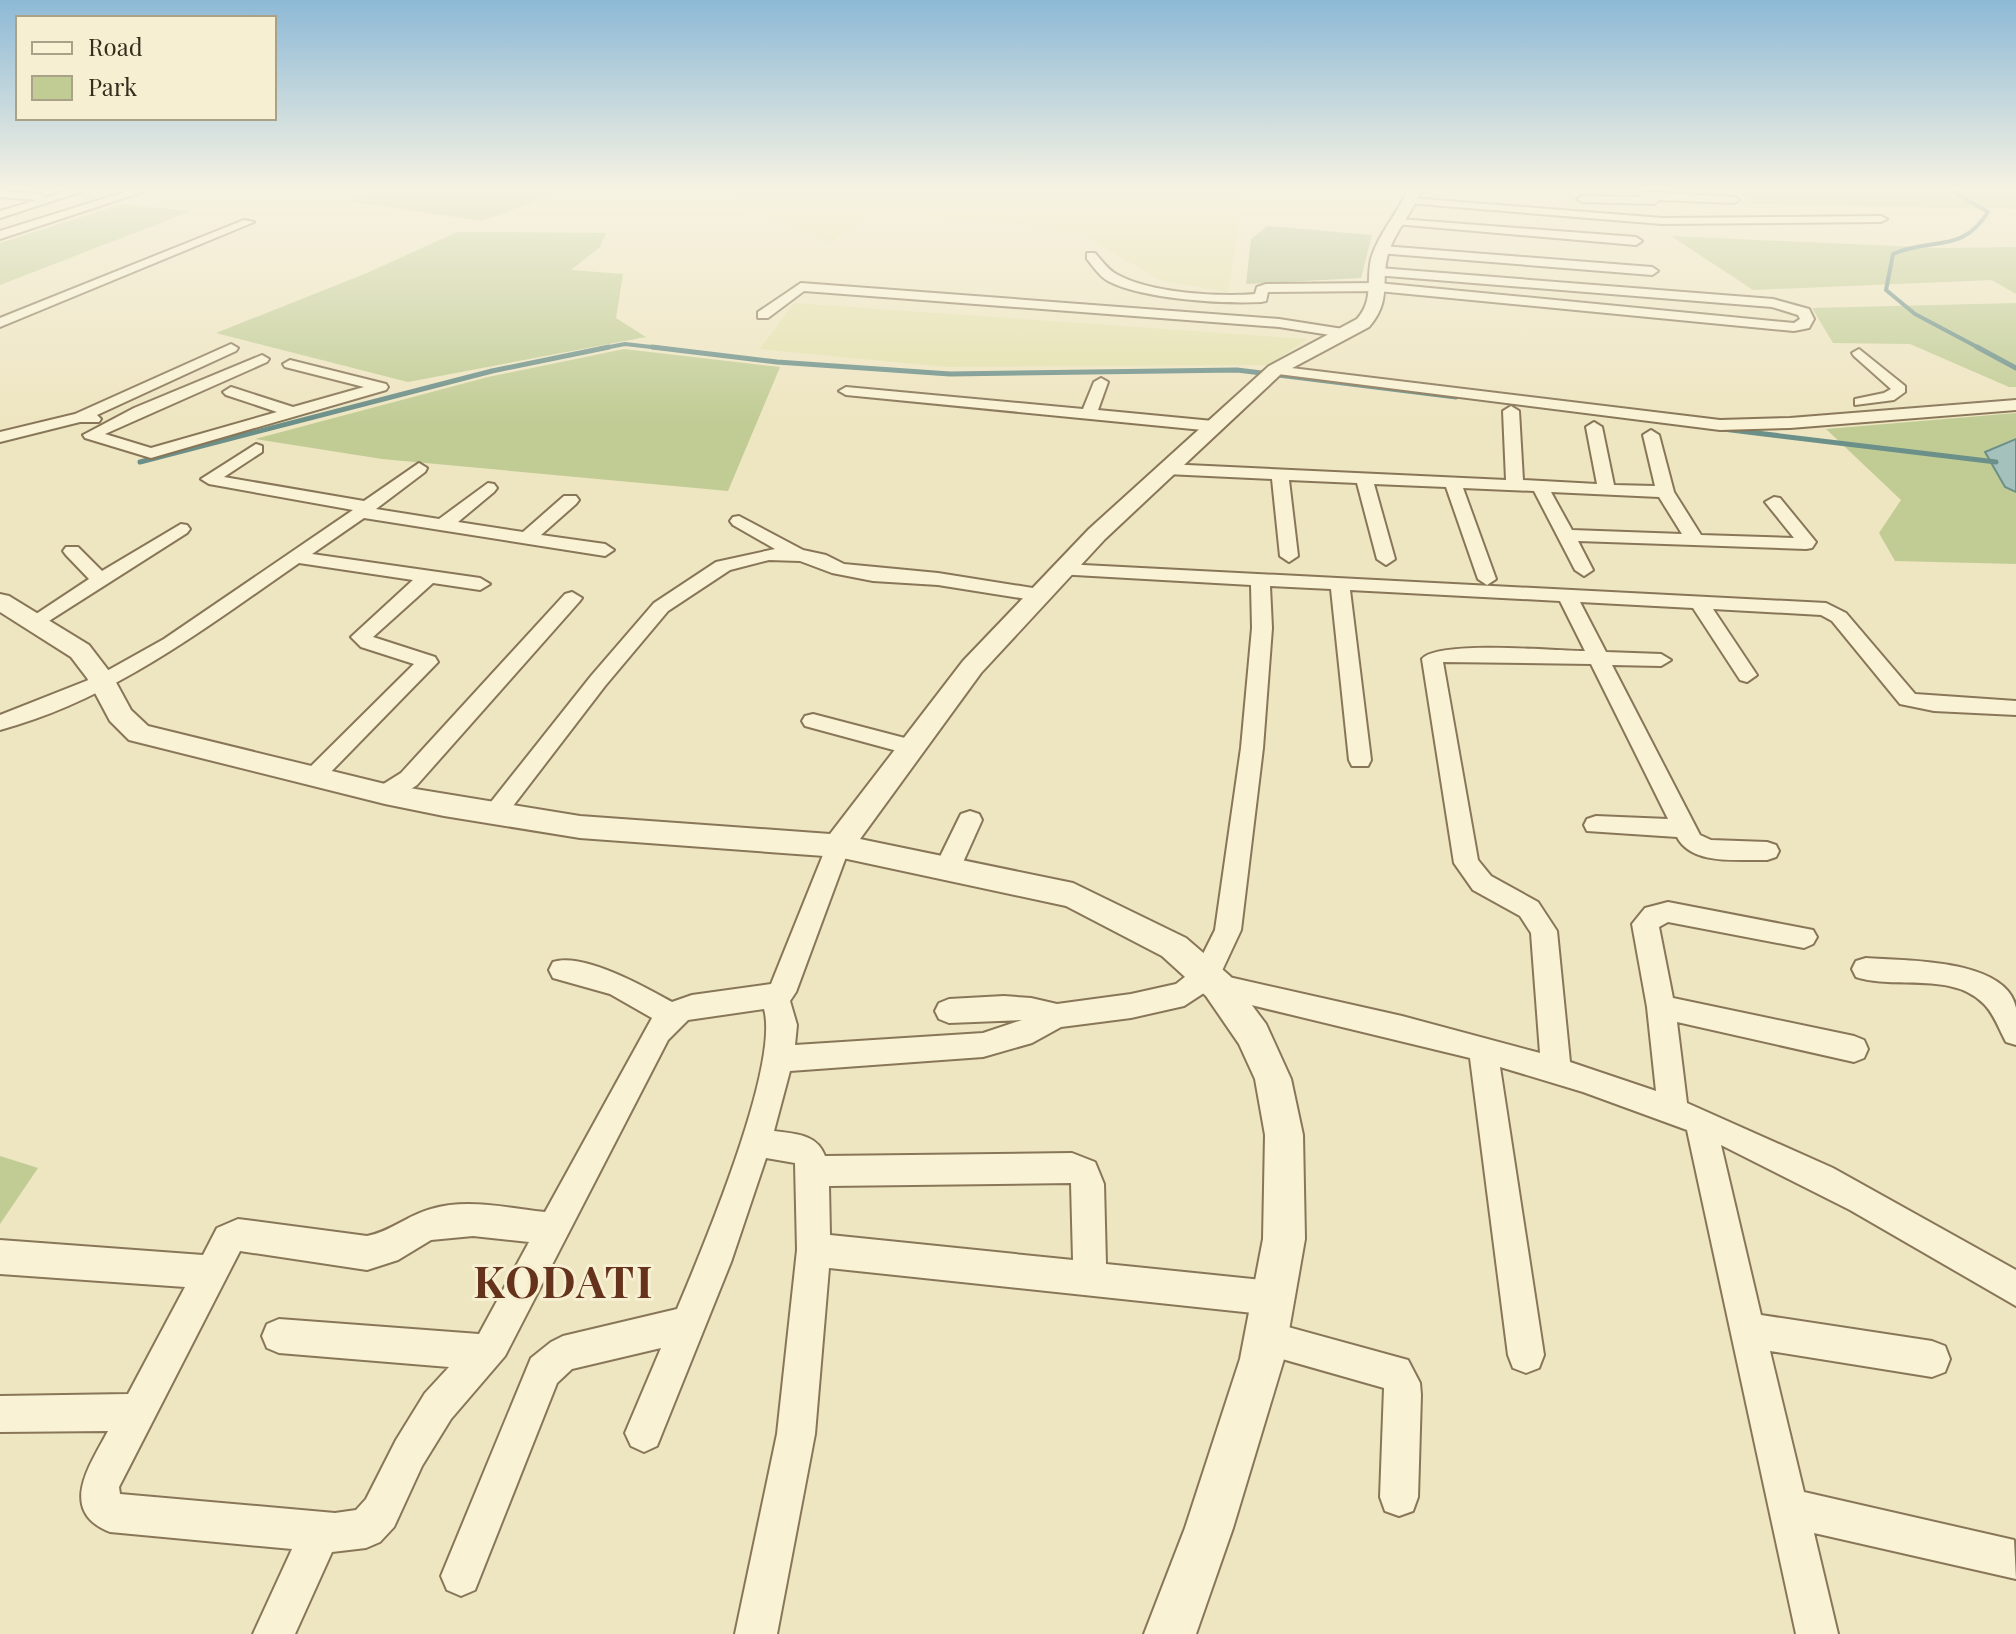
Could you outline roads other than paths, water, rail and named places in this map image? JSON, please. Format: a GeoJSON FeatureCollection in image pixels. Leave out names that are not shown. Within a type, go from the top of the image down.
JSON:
{"type":"FeatureCollection","features":[{"type":"Feature","properties":{"kind":"street"},"geometry":{"type":"LineString","coordinates":[[0,323],[137,267]]}},
{"type":"Feature","properties":{"kind":"street"},"geometry":{"type":"LineString","coordinates":[[1101,267],[1108,275],[1131,285],[1234,299],[1261,298],[1262,290],[1266,288],[1380,270],[1652,271]]}},
{"type":"Feature","properties":{"kind":"street"},"geometry":{"type":"LineString","coordinates":[[1380,270],[1773,303],[1804,312],[1807,319],[1804,325],[1794,327],[1380,270]]}},
{"type":"Feature","properties":{"kind":"street"},"geometry":{"type":"LineString","coordinates":[[553,1229],[452,1220],[429,1225],[388,1250],[367,1253],[238,1235],[222,1248],[100,1485],[101,1503],[110,1513],[335,1533],[366,1528],[380,1513],[409,1453],[438,1406],[493,1344],[658,1031],[671,1015],[692,1008],[782,992],[838,846],[972,667],[1039,595],[1166,469],[1275,370],[1372,314],[1380,296],[1380,270]]}},
{"type":"Feature","properties":{"kind":"street"},"geometry":{"type":"LineString","coordinates":[[763,315],[801,287],[1279,323],[1343,333]]}},
{"type":"Feature","properties":{"kind":"street"},"geometry":{"type":"LineString","coordinates":[[0,308],[47,304]]}},
{"type":"Feature","properties":{"kind":"street"},"geometry":{"type":"LineString","coordinates":[[0,437],[80,417],[231,348]]}},
{"type":"Feature","properties":{"kind":"street"},"geometry":{"type":"LineString","coordinates":[[1720,425],[1767,413],[1881,399],[1900,389],[1859,353]]}},
{"type":"Feature","properties":{"kind":"street"},"geometry":{"type":"LineString","coordinates":[[262,359],[111,423],[91,435],[151,453],[381,387],[290,364]]}},
{"type":"Feature","properties":{"kind":"street"},"geometry":{"type":"LineString","coordinates":[[1275,370],[1720,425],[1790,423],[2016,405]]}},
{"type":"Feature","properties":{"kind":"street"},"geometry":{"type":"LineString","coordinates":[[1089,414],[1101,382]]}},
{"type":"Feature","properties":{"kind":"street"},"geometry":{"type":"LineString","coordinates":[[846,391],[1015,401],[1089,414],[1213,426]]}},
{"type":"Feature","properties":{"kind":"street"},"geometry":{"type":"LineString","coordinates":[[231,392],[292,412]]}},
{"type":"Feature","properties":{"kind":"street"},"geometry":{"type":"LineString","coordinates":[[1511,411],[1515,486]]}},
{"type":"Feature","properties":{"kind":"street"},"geometry":{"type":"LineString","coordinates":[[80,417],[111,423]]}},
{"type":"Feature","properties":{"kind":"street"},"geometry":{"type":"LineString","coordinates":[[1594,427],[1606,489]]}},
{"type":"Feature","properties":{"kind":"street"},"geometry":{"type":"LineString","coordinates":[[1651,435],[1665,492],[1695,540]]}},
{"type":"Feature","properties":{"kind":"street"},"geometry":{"type":"LineString","coordinates":[[256,449],[209,479],[364,510],[605,550]]}},
{"type":"Feature","properties":{"kind":"street"},"geometry":{"type":"LineString","coordinates":[[0,723],[103,682],[171,643],[364,510],[419,468]]}},
{"type":"Feature","properties":{"kind":"street"},"geometry":{"type":"LineString","coordinates":[[1166,469],[1665,492]]}},
{"type":"Feature","properties":{"kind":"street"},"geometry":{"type":"LineString","coordinates":[[1280,476],[1289,556]]}},
{"type":"Feature","properties":{"kind":"street"},"geometry":{"type":"LineString","coordinates":[[1364,479],[1386,559]]}},
{"type":"Feature","properties":{"kind":"street"},"geometry":{"type":"LineString","coordinates":[[1453,483],[1487,579]]}},
{"type":"Feature","properties":{"kind":"street"},"geometry":{"type":"LineString","coordinates":[[1540,487],[1584,570]]}},
{"type":"Feature","properties":{"kind":"street"},"geometry":{"type":"LineString","coordinates":[[444,524],[488,488]]}},
{"type":"Feature","properties":{"kind":"street"},"geometry":{"type":"LineString","coordinates":[[527,538],[570,500]]}},
{"type":"Feature","properties":{"kind":"street"},"geometry":{"type":"LineString","coordinates":[[1566,535],[1806,544],[1774,502]]}},
{"type":"Feature","properties":{"kind":"street"},"geometry":{"type":"LineString","coordinates":[[739,521],[800,555]]}},
{"type":"Feature","properties":{"kind":"street"},"geometry":{"type":"LineString","coordinates":[[34,622],[181,529]]}},
{"type":"Feature","properties":{"kind":"street"},"geometry":{"type":"LineString","coordinates":[[72,551],[100,580]]}},
{"type":"Feature","properties":{"kind":"street"},"geometry":{"type":"LineString","coordinates":[[495,813],[598,681],[661,607],[732,563],[769,554],[800,555],[861,573],[938,579],[1039,595]]}},
{"type":"Feature","properties":{"kind":"street"},"geometry":{"type":"LineString","coordinates":[[294,557],[480,584]]}},
{"type":"Feature","properties":{"kind":"street"},"geometry":{"type":"LineString","coordinates":[[1064,570],[1826,609],[1839,617],[1908,699],[1919,702],[1988,703],[2016,708]]}},
{"type":"Feature","properties":{"kind":"street"},"geometry":{"type":"LineString","coordinates":[[313,776],[428,662],[368,643],[361,637],[428,577]]}},
{"type":"Feature","properties":{"kind":"street"},"geometry":{"type":"LineString","coordinates":[[1212,981],[1228,930],[1252,748],[1262,628],[1260,581]]}},
{"type":"Feature","properties":{"kind":"street"},"geometry":{"type":"LineString","coordinates":[[1340,586],[1360,760]]}},
{"type":"Feature","properties":{"kind":"street"},"geometry":{"type":"LineString","coordinates":[[385,794],[409,779],[572,598]]}},
{"type":"Feature","properties":{"kind":"street"},"geometry":{"type":"LineString","coordinates":[[1568,598],[1691,841],[1708,849],[1767,851]]}},
{"type":"Feature","properties":{"kind":"street"},"geometry":{"type":"LineString","coordinates":[[0,601],[80,651],[103,682],[120,715],[139,733],[385,794],[580,827],[838,846],[1073,895],[1174,947],[1212,981],[1253,1035],[1273,1079],[1284,1135],[1284,1239],[1262,1359],[1209,1528],[1170,1634]]}},
{"type":"Feature","properties":{"kind":"street"},"geometry":{"type":"LineString","coordinates":[[1701,605],[1747,675]]}},
{"type":"Feature","properties":{"kind":"street"},"geometry":{"type":"LineString","coordinates":[[1556,1070],[1544,931],[1529,909],[1482,883],[1466,863],[1432,659],[1448,654],[1661,660]]}},
{"type":"Feature","properties":{"kind":"street"},"geometry":{"type":"LineString","coordinates":[[813,721],[912,747]]}},
{"type":"Feature","properties":{"kind":"street"},"geometry":{"type":"LineString","coordinates":[[947,869],[970,820]]}},
{"type":"Feature","properties":{"kind":"street"},"geometry":{"type":"LineString","coordinates":[[1596,825],[1685,829]]}},
{"type":"Feature","properties":{"kind":"street"},"geometry":{"type":"LineString","coordinates":[[1804,937],[1668,912],[1654,915],[1645,924],[1686,1117],[1748,1330],[1817,1634]]}},
{"type":"Feature","properties":{"kind":"street"},"geometry":{"type":"LineString","coordinates":[[1866,969],[1964,979],[1981,985],[1995,997],[2016,1033]]}},
{"type":"Feature","properties":{"kind":"street"},"geometry":{"type":"LineString","coordinates":[[563,970],[618,985],[671,1015]]}},
{"type":"Feature","properties":{"kind":"street"},"geometry":{"type":"LineString","coordinates":[[779,1059],[983,1045],[1022,1034],[1057,1016],[1131,1006],[1184,994],[1212,981],[1483,1049],[1556,1070],[1686,1117],[1797,1165],[2016,1289]]}},
{"type":"Feature","properties":{"kind":"street"},"geometry":{"type":"LineString","coordinates":[[644,1433],[689,1324],[756,1142],[779,1059],[783,1025],[774,995]]}},
{"type":"Feature","properties":{"kind":"street"},"geometry":{"type":"LineString","coordinates":[[1661,1007],[1854,1049]]}},
{"type":"Feature","properties":{"kind":"street"},"geometry":{"type":"LineString","coordinates":[[949,1011],[1019,1008],[1057,1016]]}},
{"type":"Feature","properties":{"kind":"street"},"geometry":{"type":"LineString","coordinates":[[1483,1049],[1526,1355]]}},
{"type":"Feature","properties":{"kind":"street"},"geometry":{"type":"LineString","coordinates":[[756,1142],[801,1149],[809,1154],[813,1171],[814,1250],[796,1434],[756,1634]]}},
{"type":"Feature","properties":{"kind":"street"},"geometry":{"type":"LineString","coordinates":[[813,1171],[1072,1168],[1084,1173],[1088,1184],[1090,1280]]}},
{"type":"Feature","properties":{"kind":"street"},"geometry":{"type":"LineString","coordinates":[[814,1250],[1273,1298]]}},
{"type":"Feature","properties":{"kind":"street"},"geometry":{"type":"LineString","coordinates":[[0,1257],[210,1272]]}},
{"type":"Feature","properties":{"kind":"street"},"geometry":{"type":"LineString","coordinates":[[461,1576],[544,1371],[563,1354],[689,1324]]}},
{"type":"Feature","properties":{"kind":"street"},"geometry":{"type":"LineString","coordinates":[[1748,1330],[1932,1359]]}},
{"type":"Feature","properties":{"kind":"street"},"geometry":{"type":"LineString","coordinates":[[279,1336],[486,1352]]}},
{"type":"Feature","properties":{"kind":"street"},"geometry":{"type":"LineString","coordinates":[[1266,1339],[1395,1373],[1402,1383],[1403,1395],[1399,1497]]}},
{"type":"Feature","properties":{"kind":"street"},"geometry":{"type":"LineString","coordinates":[[0,1414],[138,1412]]}},
{"type":"Feature","properties":{"kind":"street"},"geometry":{"type":"LineString","coordinates":[[1788,1508],[2014,1560]]}},
{"type":"Feature","properties":{"kind":"street"},"geometry":{"type":"LineString","coordinates":[[274,1634],[321,1531]]}},
{"type":"Feature","properties":{"kind":"water"},"geometry":{"type":"Polygon","coordinates":[[[2016,439],[2016,492],[2005,487],[1985,452],[2016,439]]]}},
{"type":"Feature","properties":{"kind":"waterway"},"geometry":{"type":"LineString","coordinates":[[1890,267],[1886,290],[1915,314],[1981,349]]}},
{"type":"Feature","properties":{"kind":"waterway"},"geometry":{"type":"LineString","coordinates":[[603,348],[625,344],[663,348]]}},
{"type":"Feature","properties":{"kind":"waterway"},"geometry":{"type":"LineString","coordinates":[[603,348],[609,347]]}},
{"type":"Feature","properties":{"kind":"waterway"},"geometry":{"type":"LineString","coordinates":[[652,347],[663,348]]}},
{"type":"Feature","properties":{"kind":"waterway"},"geometry":{"type":"LineString","coordinates":[[1977,347],[2016,368]]}},
{"type":"Feature","properties":{"kind":"waterway"},"geometry":{"type":"LineString","coordinates":[[140,462],[492,371],[603,348]]}},
{"type":"Feature","properties":{"kind":"waterway"},"geometry":{"type":"LineString","coordinates":[[599,349],[603,348]]}},
{"type":"Feature","properties":{"kind":"waterway"},"geometry":{"type":"LineString","coordinates":[[663,348],[669,349]]}},
{"type":"Feature","properties":{"kind":"waterway"},"geometry":{"type":"LineString","coordinates":[[663,348],[777,362],[950,374],[1237,370],[1456,397]]}},
{"type":"Feature","properties":{"kind":"waterway"},"geometry":{"type":"LineString","coordinates":[[1723,429],[1996,462]]}},
{"type":"Feature","properties":{"kind":"district","name":"KODATI"},"geometry":{"type":"Point","coordinates":[564,1279]}}]}
